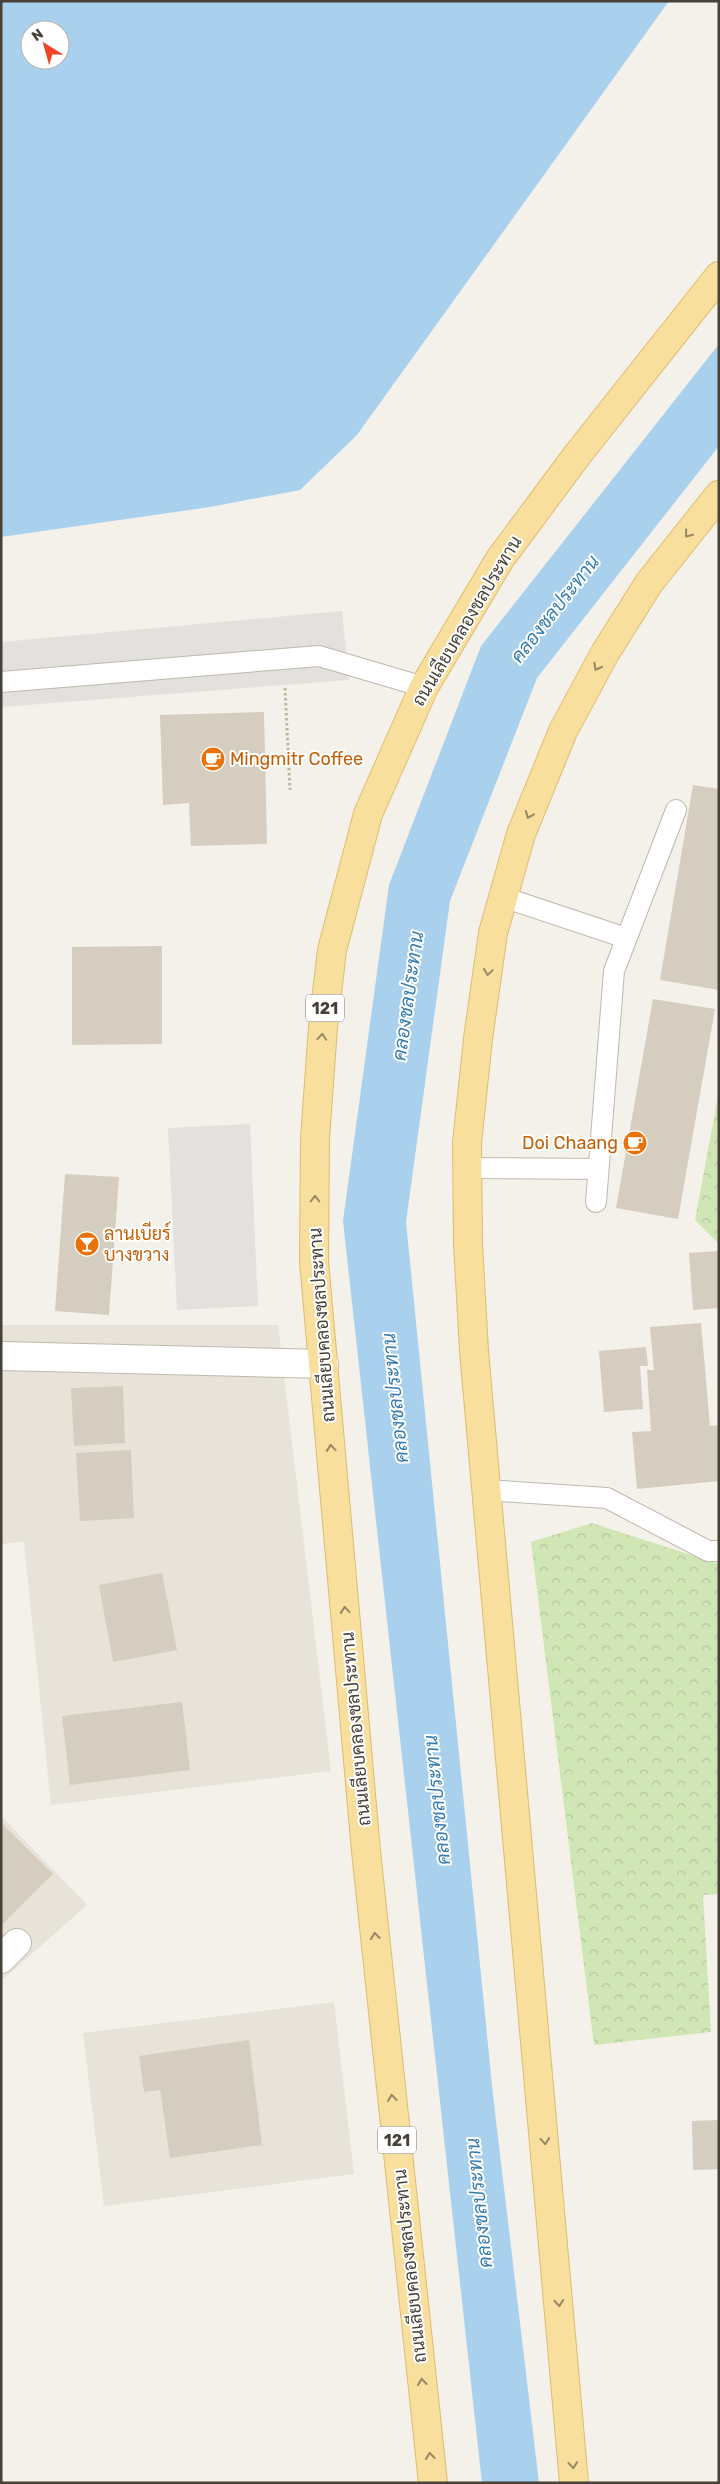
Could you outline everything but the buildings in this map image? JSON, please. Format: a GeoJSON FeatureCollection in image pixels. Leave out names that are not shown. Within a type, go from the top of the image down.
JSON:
{"type":"FeatureCollection","features":[{"type":"Feature","properties":{"kind":"main road","name":"ถนนเลียบคลองชลประทาน"},"geometry":{"type":"LineString","coordinates":[[433,2483],[366,1850],[314,1261],[315,1139],[322,1027],[332,950],[368,814],[424,687],[500,559],[578,454],[719,276]]}},
{"type":"Feature","properties":{"kind":"main road"},"geometry":{"type":"LineString","coordinates":[[574,2483],[540,2083],[485,1490],[468,1254],[467,1143],[478,1039],[493,933],[521,834],[560,740],[605,652],[649,583],[719,495]]}},
{"type":"Feature","properties":{"kind":"street"},"geometry":{"type":"LineString","coordinates":[[1,1356],[324,1364]]}},
{"type":"Feature","properties":{"kind":"lane"},"geometry":{"type":"LineString","coordinates":[[1,682],[319,656],[424,687]]}},
{"type":"Feature","properties":{"kind":"lane"},"geometry":{"type":"LineString","coordinates":[[596,1202],[614,971],[676,810]]}},
{"type":"Feature","properties":{"kind":"lane"},"geometry":{"type":"LineString","coordinates":[[503,898],[626,938]]}},
{"type":"Feature","properties":{"kind":"lane"},"geometry":{"type":"LineString","coordinates":[[468,1168],[598,1169]]}},
{"type":"Feature","properties":{"kind":"lane"},"geometry":{"type":"LineString","coordinates":[[485,1490],[607,1498],[708,1551],[719,1551]]}},
{"type":"Feature","properties":{"kind":"path"},"geometry":{"type":"LineString","coordinates":[[283,659],[290,790]]}},
{"type":"Feature","properties":{"kind":"shaded area"},"geometry":{"type":"Polygon","coordinates":[[[342,611],[349,680],[1,707],[1,642],[342,611]]]}},
{"type":"Feature","properties":{"kind":"shaded area"},"geometry":{"type":"Polygon","coordinates":[[[250,1124],[258,1306],[177,1310],[168,1128],[250,1124]]]}},
{"type":"Feature","properties":{"kind":"shaded area"},"geometry":{"type":"Polygon","coordinates":[[[1,1325],[278,1325],[331,1771],[51,1805],[24,1542],[1,1544],[1,1325]]]}},
{"type":"Feature","properties":{"kind":"shaded area"},"geometry":{"type":"Polygon","coordinates":[[[1,1816],[87,1905],[1,1981],[1,1816]]]}},
{"type":"Feature","properties":{"kind":"shaded area"},"geometry":{"type":"Polygon","coordinates":[[[334,2002],[354,2174],[104,2206],[83,2033],[334,2002]]]}},
{"type":"Feature","properties":{"kind":"green space"},"geometry":{"type":"Polygon","coordinates":[[[719,1091],[719,1244],[695,1220],[719,1091]]]}},
{"type":"Feature","properties":{"kind":"green space"},"geometry":{"type":"Polygon","coordinates":[[[592,1523],[719,1564],[719,1894],[703,1895],[711,2032],[594,2045],[531,1542],[592,1523]]]}},
{"type":"Feature","properties":{"kind":"water"},"geometry":{"type":"Polygon","coordinates":[[[1,1],[669,1],[357,435],[300,490],[210,507],[1,537],[1,1]]]}},
{"type":"Feature","properties":{"kind":"water","name":"คลองชลประทาน"},"geometry":{"type":"Polygon","coordinates":[[[719,344],[719,446],[537,678],[450,901],[406,1222],[493,2095],[539,2483],[482,2483],[343,1221],[389,885],[481,646],[719,344]]]}},
{"type":"Feature","properties":{"kind":"place","name":"Mingmitr Coffee"},"geometry":{"type":"Point","coordinates":[213,759]}},
{"type":"Feature","properties":{"kind":"place","name":"Doi Chaang"},"geometry":{"type":"Point","coordinates":[635,1143]}},
{"type":"Feature","properties":{"kind":"place","name":"ลานเบียร์ บางขวาง"},"geometry":{"type":"Point","coordinates":[87,1244]}}]}
